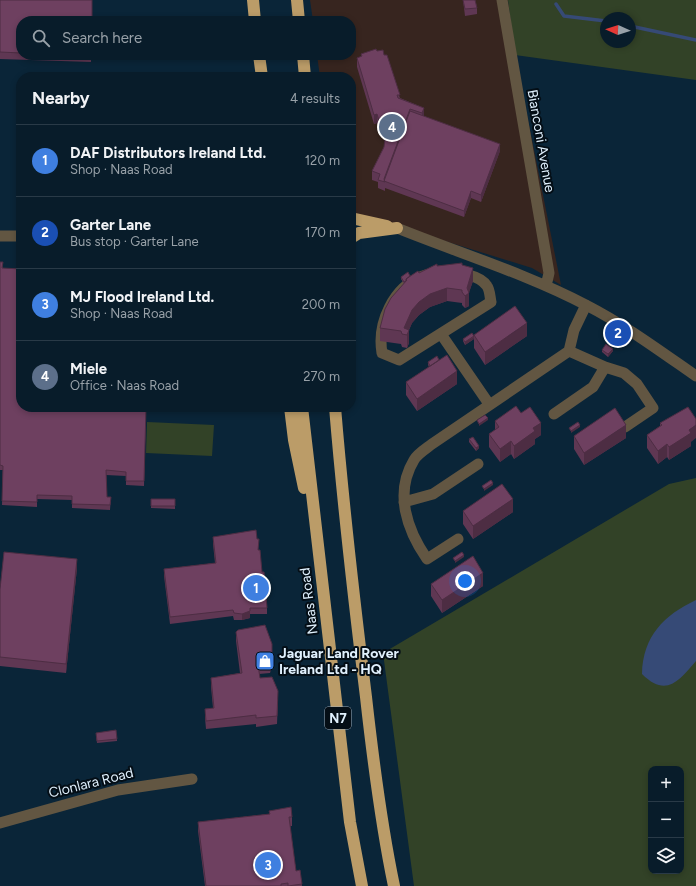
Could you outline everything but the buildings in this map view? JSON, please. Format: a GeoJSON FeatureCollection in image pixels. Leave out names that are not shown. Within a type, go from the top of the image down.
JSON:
{"type":"FeatureCollection","features":[{"type":"Feature","properties":{"kind":"highway"},"geometry":{"type":"LineString","coordinates":[[251,16],[252,0]]}},
{"type":"Feature","properties":{"kind":"highway"},"geometry":{"type":"LineString","coordinates":[[252,0],[254,16]]}},
{"type":"Feature","properties":{"kind":"highway"},"geometry":{"type":"LineString","coordinates":[[297,0],[299,16]]}},
{"type":"Feature","properties":{"kind":"highway"},"geometry":{"type":"LineString","coordinates":[[252,60],[253,72]]}},
{"type":"Feature","properties":{"kind":"highway"},"geometry":{"type":"LineString","coordinates":[[260,60],[261,72]]}},
{"type":"Feature","properties":{"kind":"highway"},"geometry":{"type":"LineString","coordinates":[[303,60],[305,72]]}},
{"type":"Feature","properties":{"kind":"highway"},"geometry":{"type":"LineString","coordinates":[[356,219],[397,228]]}},
{"type":"Feature","properties":{"kind":"highway"},"geometry":{"type":"LineString","coordinates":[[356,235],[359,233],[397,228]]}},
{"type":"Feature","properties":{"kind":"highway","name":"N7"},"geometry":{"type":"LineString","coordinates":[[291,412],[294,440],[319,550]]}},
{"type":"Feature","properties":{"kind":"highway","name":"Naas Road"},"geometry":{"type":"LineString","coordinates":[[303,412],[350,822],[362,886]]}},
{"type":"Feature","properties":{"kind":"highway","name":"N7"},"geometry":{"type":"LineString","coordinates":[[336,412],[368,721],[387,853],[394,886]]}},
{"type":"Feature","properties":{"kind":"street","name":"Bianconi Avenue"},"geometry":{"type":"LineString","coordinates":[[502,0],[549,272],[546,286]]}},
{"type":"Feature","properties":{"kind":"street"},"geometry":{"type":"LineString","coordinates":[[397,228],[546,286],[586,305],[653,346],[696,376]]}},
{"type":"Feature","properties":{"kind":"street"},"geometry":{"type":"LineString","coordinates":[[0,236],[16,236]]}},
{"type":"Feature","properties":{"kind":"street"},"geometry":{"type":"LineString","coordinates":[[445,272],[460,273],[475,277],[487,286],[491,302],[441,334],[399,360],[382,353],[380,339],[386,316],[395,297],[407,286],[423,276],[445,272]]}},
{"type":"Feature","properties":{"kind":"street"},"geometry":{"type":"LineString","coordinates":[[458,539],[427,559],[418,546],[409,526],[404,502],[406,477],[414,459],[432,444],[489,404],[569,351],[574,330],[586,305]]}},
{"type":"Feature","properties":{"kind":"street"},"geometry":{"type":"LineString","coordinates":[[441,334],[489,404]]}},
{"type":"Feature","properties":{"kind":"street"},"geometry":{"type":"LineString","coordinates":[[569,351],[605,367],[624,373],[637,384],[653,408],[625,427]]}},
{"type":"Feature","properties":{"kind":"street"},"geometry":{"type":"LineString","coordinates":[[554,414],[593,387],[605,367]]}},
{"type":"Feature","properties":{"kind":"street"},"geometry":{"type":"LineString","coordinates":[[404,502],[433,494],[478,464]]}},
{"type":"Feature","properties":{"kind":"street","name":"Clonlara Road"},"geometry":{"type":"LineString","coordinates":[[0,823],[118,790],[192,779]]}},
{"type":"Feature","properties":{"kind":"shaded area"},"geometry":{"type":"Polygon","coordinates":[[[310,0],[508,0],[515,55],[561,285],[532,268],[356,214],[356,72],[319,72],[318,60],[356,60],[356,16],[312,16],[310,0]]]}},
{"type":"Feature","properties":{"kind":"green space"},"geometry":{"type":"Polygon","coordinates":[[[508,0],[696,0],[696,80],[515,55],[508,0]]]}},
{"type":"Feature","properties":{"kind":"green space"},"geometry":{"type":"Polygon","coordinates":[[[147,422],[214,425],[212,456],[146,453],[147,422]]]}},
{"type":"Feature","properties":{"kind":"green space"},"geometry":{"type":"Polygon","coordinates":[[[696,478],[696,886],[414,886],[383,653],[669,484],[696,478]]]}},
{"type":"Feature","properties":{"kind":"water"},"geometry":{"type":"Polygon","coordinates":[[[696,600],[696,661],[684,675],[672,684],[665,686],[658,685],[642,674],[646,649],[657,628],[665,620],[696,600]]]}},
{"type":"Feature","properties":{"kind":"waterway"},"geometry":{"type":"LineString","coordinates":[[556,4],[564,16],[600,20]]}},
{"type":"Feature","properties":{"kind":"waterway"},"geometry":{"type":"LineString","coordinates":[[636,27],[696,40]]}},
{"type":"Feature","properties":{"kind":"place","name":"Miele"},"geometry":{"type":"Point","coordinates":[392,127]}},
{"type":"Feature","properties":{"kind":"place","name":"Garter Lane"},"geometry":{"type":"Point","coordinates":[618,333]}},
{"type":"Feature","properties":{"kind":"place","name":"DAF Distributors Ireland Ltd."},"geometry":{"type":"Point","coordinates":[256,588]}},
{"type":"Feature","properties":{"kind":"place","name":"Jaguar Land Rover Ireland Ltd - HQ"},"geometry":{"type":"Point","coordinates":[265,661]}},
{"type":"Feature","properties":{"kind":"place","name":"MJ Flood Ireland Ltd."},"geometry":{"type":"Point","coordinates":[268,865]}}]}
